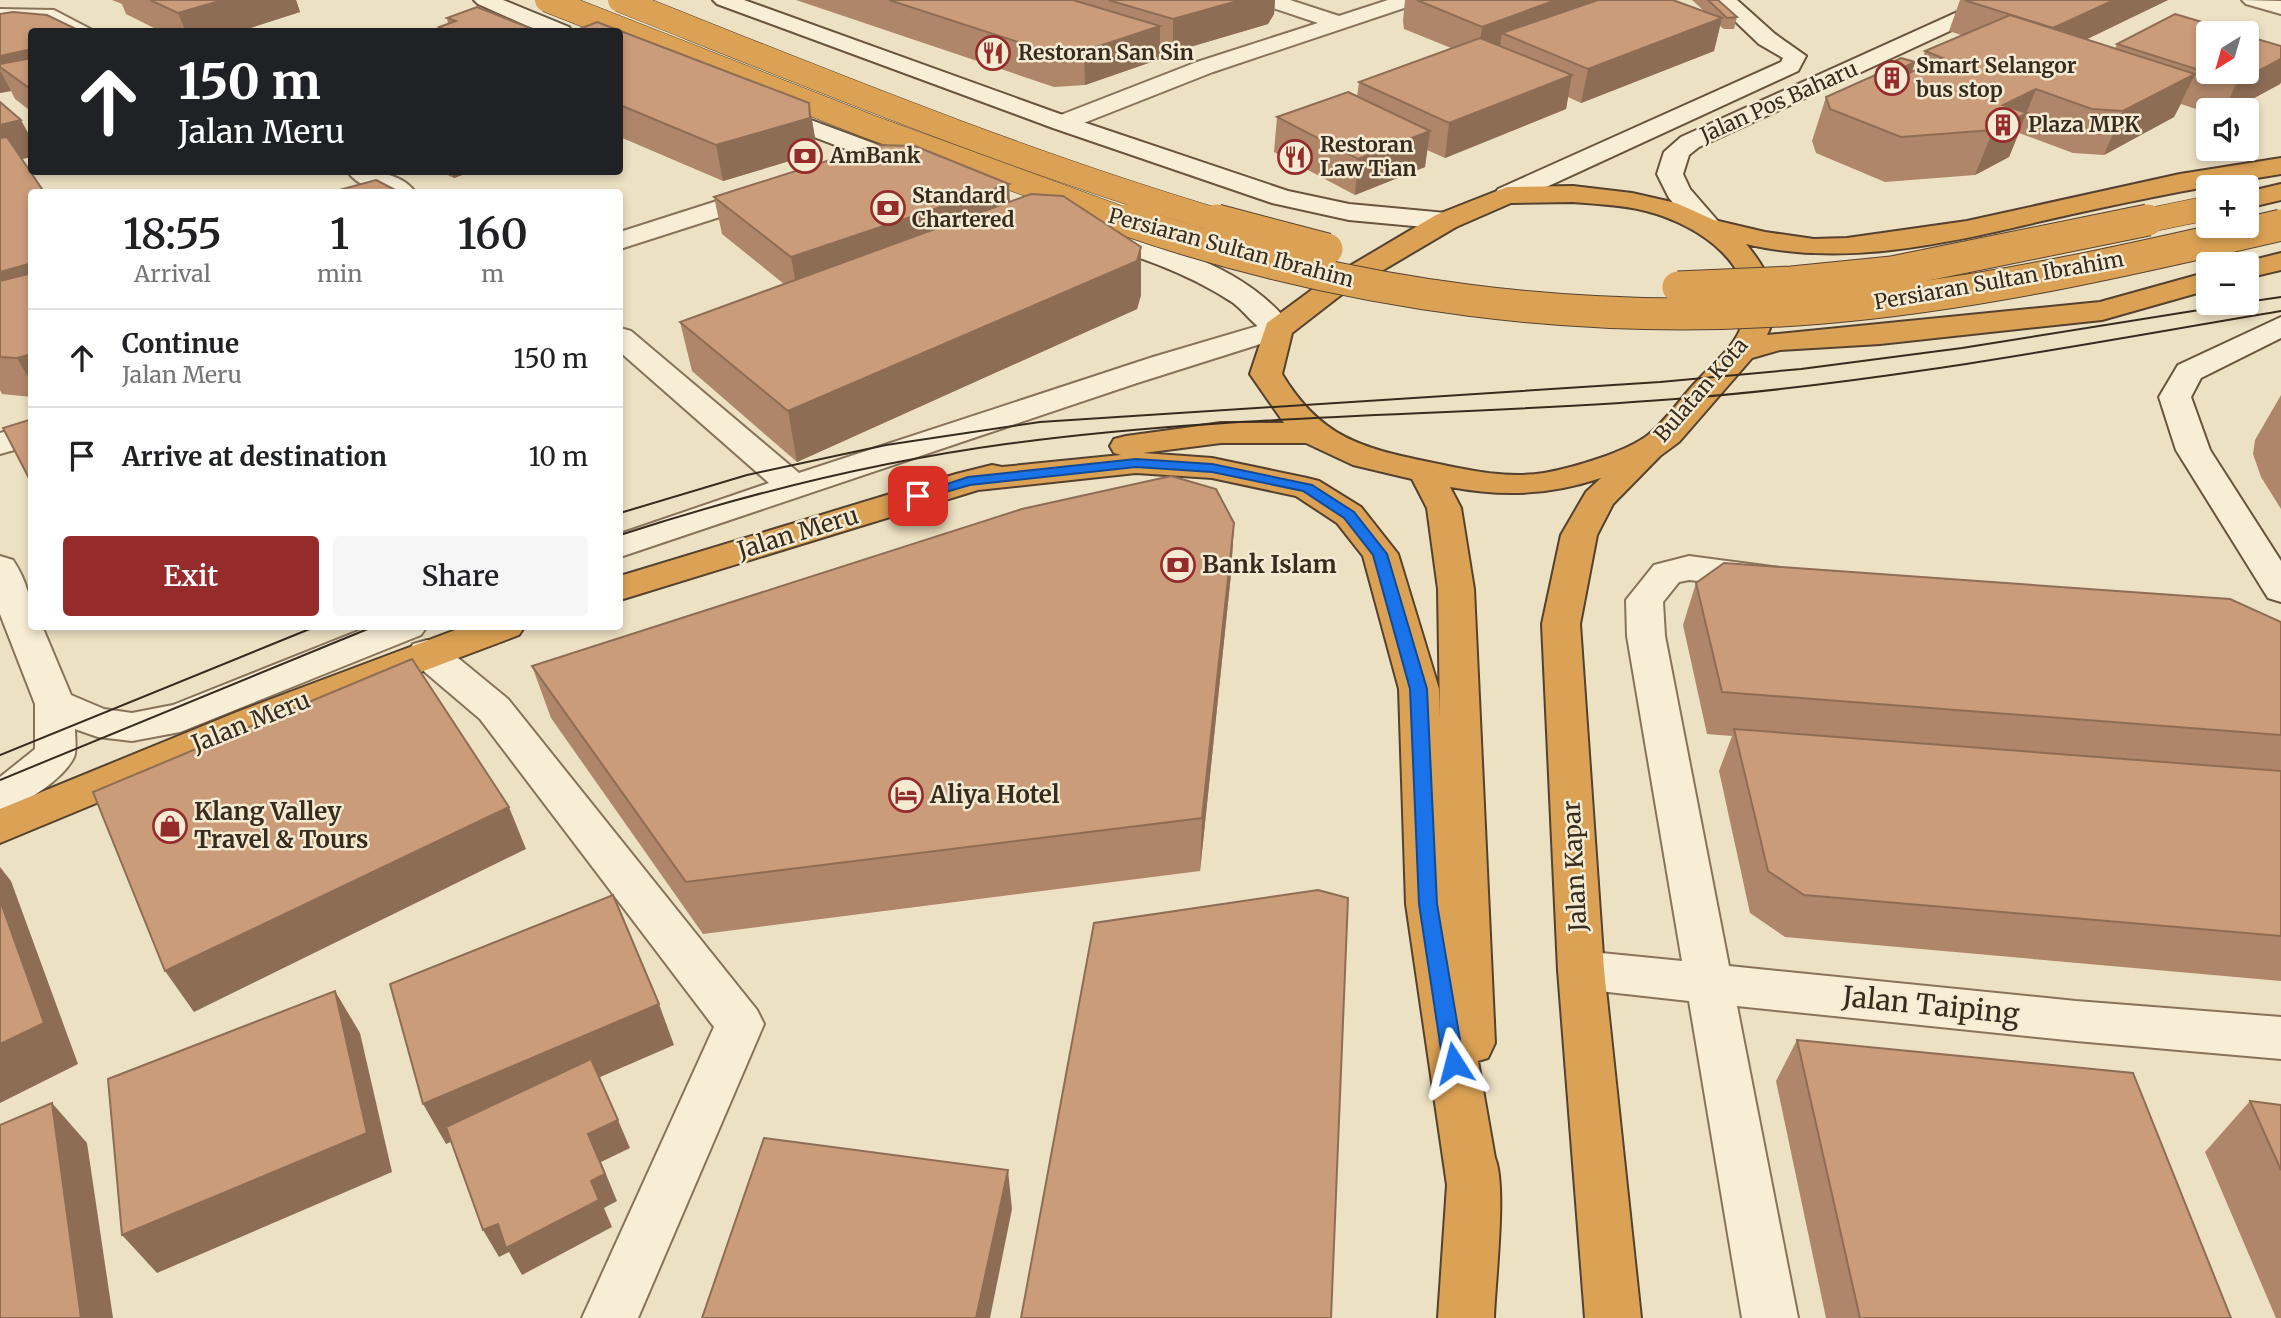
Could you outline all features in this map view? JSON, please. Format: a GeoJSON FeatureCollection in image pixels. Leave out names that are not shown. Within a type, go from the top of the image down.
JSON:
{"type":"FeatureCollection","features":[{"type":"Feature","properties":{"kind":"highway","name":"Persiaran Sultan Ibrahim"},"geometry":{"type":"LineString","coordinates":[[547,0],[617,28]]}},
{"type":"Feature","properties":{"kind":"highway","name":"Persiaran Sultan Ibrahim"},"geometry":{"type":"LineString","coordinates":[[620,0],[1074,174],[1291,241],[1386,263],[1447,271]]}},
{"type":"Feature","properties":{"kind":"highway","name":"Persiaran Sultan Ibrahim"},"geometry":{"type":"LineString","coordinates":[[623,30],[780,93],[1106,216],[1290,268],[1407,292],[1519,306],[1668,314],[1808,310],[1909,301],[2195,246],[2281,225]]}},
{"type":"Feature","properties":{"kind":"highway"},"geometry":{"type":"LineString","coordinates":[[1709,227],[1765,240],[1814,247],[1884,241],[1967,229],[2180,182],[2281,166]]}},
{"type":"Feature","properties":{"kind":"highway"},"geometry":{"type":"LineString","coordinates":[[2259,197],[2281,192]]}},
{"type":"Feature","properties":{"kind":"highway","name":"Bulatan Kota"},"geometry":{"type":"LineString","coordinates":[[1573,194],[1620,199],[1667,209],[1709,227],[1744,255],[1756,277],[1760,295],[1758,321],[1740,352],[1656,445],[1544,482],[1476,482],[1369,461],[1334,449],[1308,432],[1279,398],[1266,374],[1278,329],[1331,289],[1446,221],[1507,195],[1573,194]]}},
{"type":"Feature","properties":{"kind":"highway","name":"Persiaran Sultan Ibrahim"},"geometry":{"type":"LineString","coordinates":[[1641,288],[1792,282],[1892,272],[2196,210]]}},
{"type":"Feature","properties":{"kind":"highway"},"geometry":{"type":"LineString","coordinates":[[2259,267],[2281,261]]}},
{"type":"Feature","properties":{"kind":"highway"},"geometry":{"type":"LineString","coordinates":[[1740,352],[1778,341],[1880,335],[2102,311],[2196,284]]}},
{"type":"Feature","properties":{"kind":"highway","name":"Jalan Meru"},"geometry":{"type":"LineString","coordinates":[[623,587],[968,481],[1090,451],[1220,433],[1308,432]]}},
{"type":"Feature","properties":{"kind":"highway","name":"Jalan Kapar"},"geometry":{"type":"LineString","coordinates":[[1613,1318],[1581,970],[1560,624],[1579,536],[1598,499],[1656,445]]}},
{"type":"Feature","properties":{"kind":"highway"},"geometry":{"type":"LineString","coordinates":[[968,481],[1136,463],[1212,468],[1307,488],[1349,515],[1380,554],[1419,689],[1428,904],[1475,1196]]}},
{"type":"Feature","properties":{"kind":"highway"},"geometry":{"type":"LineString","coordinates":[[1425,471],[1444,508],[1456,589],[1475,1196],[1466,1318]]}},
{"type":"Feature","properties":{"kind":"highway","name":"Jalan Meru"},"geometry":{"type":"LineString","coordinates":[[0,827],[223,732],[418,640],[481,630]]}},
{"type":"Feature","properties":{"kind":"street"},"geometry":{"type":"LineString","coordinates":[[0,14],[20,0]]}},
{"type":"Feature","properties":{"kind":"street"},"geometry":{"type":"LineString","coordinates":[[485,0],[552,28]]}},
{"type":"Feature","properties":{"kind":"street"},"geometry":{"type":"LineString","coordinates":[[724,0],[1062,122],[1281,197],[1349,212],[1446,221]]}},
{"type":"Feature","properties":{"kind":"street"},"geometry":{"type":"LineString","coordinates":[[1268,0],[1340,23]]}},
{"type":"Feature","properties":{"kind":"street"},"geometry":{"type":"LineString","coordinates":[[1062,122],[1205,67],[1409,0]]}},
{"type":"Feature","properties":{"kind":"street","name":"Jalan Pos Baharu"},"geometry":{"type":"LineString","coordinates":[[1507,195],[1790,66],[1795,56],[1767,39],[1724,0]]}},
{"type":"Feature","properties":{"kind":"street","name":"Jalan Pos Baharu"},"geometry":{"type":"LineString","coordinates":[[1709,227],[1678,192],[1670,174],[1677,152],[1690,142],[1736,119],[2001,0]]}},
{"type":"Feature","properties":{"kind":"street"},"geometry":{"type":"LineString","coordinates":[[2253,0],[2281,8]]}},
{"type":"Feature","properties":{"kind":"street"},"geometry":{"type":"LineString","coordinates":[[0,14],[54,16],[77,28]]}},
{"type":"Feature","properties":{"kind":"street"},"geometry":{"type":"LineString","coordinates":[[1795,56],[1827,63],[1863,64]]}},
{"type":"Feature","properties":{"kind":"street"},"geometry":{"type":"LineString","coordinates":[[633,61],[989,197]]}},
{"type":"Feature","properties":{"kind":"street"},"geometry":{"type":"LineString","coordinates":[[843,167],[881,155]]}},
{"type":"Feature","properties":{"kind":"street"},"geometry":{"type":"LineString","coordinates":[[367,175],[396,189]]}},
{"type":"Feature","properties":{"kind":"street"},"geometry":{"type":"LineString","coordinates":[[623,241],[792,184]]}},
{"type":"Feature","properties":{"kind":"street"},"geometry":{"type":"LineString","coordinates":[[1074,228],[1175,263],[1214,281],[1247,300],[1278,329]]}},
{"type":"Feature","properties":{"kind":"street"},"geometry":{"type":"LineString","coordinates":[[2276,613],[2193,450],[2175,397],[2189,372],[2281,327]]}},
{"type":"Feature","properties":{"kind":"street","name":"Jalan Meru"},"geometry":{"type":"LineString","coordinates":[[623,545],[792,485],[1185,356],[1278,329]]}},
{"type":"Feature","properties":{"kind":"street"},"geometry":{"type":"LineString","coordinates":[[623,340],[792,485]]}},
{"type":"Feature","properties":{"kind":"street"},"geometry":{"type":"LineString","coordinates":[[0,444],[28,435]]}},
{"type":"Feature","properties":{"kind":"street"},"geometry":{"type":"LineString","coordinates":[[0,568],[55,705],[55,754],[17,788],[0,796]]}},
{"type":"Feature","properties":{"kind":"street"},"geometry":{"type":"LineString","coordinates":[[1770,1318],[1646,636],[1644,600],[1667,573],[1689,568],[1799,579]]}},
{"type":"Feature","properties":{"kind":"street"},"geometry":{"type":"LineString","coordinates":[[418,640],[494,709],[740,1024],[610,1318]]}},
{"type":"Feature","properties":{"kind":"street","name":"Jalan Meru"},"geometry":{"type":"LineString","coordinates":[[55,705],[98,723],[132,727],[180,718],[418,640]]}},
{"type":"Feature","properties":{"kind":"street","name":"Jalan Taiping"},"geometry":{"type":"LineString","coordinates":[[1581,970],[2076,1021],[2281,1038]]}},
{"type":"Feature","properties":{"kind":"building"},"geometry":{"type":"Polygon","coordinates":[[[150,0],[223,0],[178,13],[150,0]]]}},
{"type":"Feature","properties":{"kind":"building"},"geometry":{"type":"Polygon","coordinates":[[[889,0],[1073,0],[1160,26],[1084,51],[1052,53],[889,0]]]}},
{"type":"Feature","properties":{"kind":"building"},"geometry":{"type":"Polygon","coordinates":[[[1108,0],[1241,0],[1173,19],[1108,0]]]}},
{"type":"Feature","properties":{"kind":"building"},"geometry":{"type":"Polygon","coordinates":[[[1417,0],[1556,0],[1482,27],[1417,0]]]}},
{"type":"Feature","properties":{"kind":"building"},"geometry":{"type":"Polygon","coordinates":[[[1598,0],[1673,0],[1722,18],[1588,69],[1502,33],[1598,0]]]}},
{"type":"Feature","properties":{"kind":"building"},"geometry":{"type":"Polygon","coordinates":[[[1708,0],[1718,0],[1737,17],[1727,18],[1708,0]]]}},
{"type":"Feature","properties":{"kind":"building"},"geometry":{"type":"Polygon","coordinates":[[[1964,0],[2114,0],[2053,28],[1964,0]]]}},
{"type":"Feature","properties":{"kind":"building"},"geometry":{"type":"Polygon","coordinates":[[[477,7],[530,28],[439,27],[456,21],[447,18],[477,7]]]}},
{"type":"Feature","properties":{"kind":"building"},"geometry":{"type":"Polygon","coordinates":[[[13,12],[47,15],[74,28],[28,28],[28,50],[0,56],[0,14],[13,12]]]}},
{"type":"Feature","properties":{"kind":"building"},"geometry":{"type":"Polygon","coordinates":[[[2175,14],[2199,21],[2196,21],[2196,69],[2117,44],[2175,14]]]}},
{"type":"Feature","properties":{"kind":"building"},"geometry":{"type":"Polygon","coordinates":[[[2010,15],[2195,74],[2123,111],[2092,109],[2036,89],[2003,105],[2027,113],[1993,130],[1901,137],[1830,109],[1826,97],[1882,72],[1909,73],[1943,58],[1925,51],[2010,15]]]}},
{"type":"Feature","properties":{"kind":"building"},"geometry":{"type":"Polygon","coordinates":[[[597,22],[613,28],[582,28],[597,22]]]}},
{"type":"Feature","properties":{"kind":"building"},"geometry":{"type":"Polygon","coordinates":[[[623,32],[809,103],[810,118],[716,145],[623,106],[623,32]]]}},
{"type":"Feature","properties":{"kind":"building"},"geometry":{"type":"Polygon","coordinates":[[[1480,38],[1572,75],[1449,123],[1359,82],[1480,38]]]}},
{"type":"Feature","properties":{"kind":"building"},"geometry":{"type":"Polygon","coordinates":[[[2259,40],[2281,46],[2281,59],[2259,70],[2259,40]]]}},
{"type":"Feature","properties":{"kind":"building"},"geometry":{"type":"Polygon","coordinates":[[[1901,58],[1915,62],[1894,72],[1878,69],[1901,58]]]}},
{"type":"Feature","properties":{"kind":"building"},"geometry":{"type":"Polygon","coordinates":[[[28,59],[28,87],[0,67],[0,64],[28,59]]]}},
{"type":"Feature","properties":{"kind":"building"},"geometry":{"type":"Polygon","coordinates":[[[1348,92],[1430,131],[1358,159],[1277,117],[1348,92]]]}},
{"type":"Feature","properties":{"kind":"building"},"geometry":{"type":"Polygon","coordinates":[[[0,102],[21,120],[0,125],[0,102]]]}},
{"type":"Feature","properties":{"kind":"building"},"geometry":{"type":"Polygon","coordinates":[[[7,137],[28,168],[28,175],[33,175],[42,189],[28,189],[28,264],[0,272],[0,138],[7,137]]]}},
{"type":"Feature","properties":{"kind":"building"},"geometry":{"type":"Polygon","coordinates":[[[877,145],[915,146],[1009,184],[791,257],[714,197],[877,145]]]}},
{"type":"Feature","properties":{"kind":"building"},"geometry":{"type":"Polygon","coordinates":[[[376,180],[393,189],[343,189],[376,180]]]}},
{"type":"Feature","properties":{"kind":"building"},"geometry":{"type":"Polygon","coordinates":[[[1031,194],[1063,196],[1141,247],[1137,261],[788,411],[680,322],[1031,194]]]}},
{"type":"Feature","properties":{"kind":"building"},"geometry":{"type":"Polygon","coordinates":[[[28,274],[28,355],[17,358],[0,357],[0,281],[28,274]]]}},
{"type":"Feature","properties":{"kind":"building"},"geometry":{"type":"Polygon","coordinates":[[[28,420],[28,476],[3,428],[28,420]]]}},
{"type":"Feature","properties":{"kind":"building","name":"Aliya Hotel"},"geometry":{"type":"Polygon","coordinates":[[[1171,476],[1216,489],[1234,523],[1202,818],[686,882],[532,666],[1022,509],[1171,476]]]}},
{"type":"Feature","properties":{"kind":"building"},"geometry":{"type":"Polygon","coordinates":[[[1724,563],[2230,599],[2281,622],[2281,735],[1722,692],[1696,583],[1724,563]]]}},
{"type":"Feature","properties":{"kind":"building"},"geometry":{"type":"Polygon","coordinates":[[[412,659],[509,807],[165,971],[93,792],[412,659]]]}},
{"type":"Feature","properties":{"kind":"building"},"geometry":{"type":"Polygon","coordinates":[[[1734,729],[2281,771],[2281,936],[1804,895],[1768,871],[1734,729]]]}},
{"type":"Feature","properties":{"kind":"building"},"geometry":{"type":"Polygon","coordinates":[[[1318,890],[1348,898],[1331,1318],[1021,1318],[1094,923],[1318,890]]]}},
{"type":"Feature","properties":{"kind":"building"},"geometry":{"type":"Polygon","coordinates":[[[613,895],[659,1004],[423,1104],[390,984],[613,895]]]}},
{"type":"Feature","properties":{"kind":"building"},"geometry":{"type":"Polygon","coordinates":[[[0,900],[44,1023],[0,1044],[0,900]]]}},
{"type":"Feature","properties":{"kind":"building"},"geometry":{"type":"Polygon","coordinates":[[[335,991],[367,1133],[122,1235],[108,1079],[335,991]]]}},
{"type":"Feature","properties":{"kind":"building"},"geometry":{"type":"Polygon","coordinates":[[[1797,1040],[2133,1073],[2231,1318],[1860,1318],[1797,1040]]]}},
{"type":"Feature","properties":{"kind":"building"},"geometry":{"type":"Polygon","coordinates":[[[591,1059],[618,1120],[588,1134],[605,1174],[591,1181],[599,1200],[506,1248],[498,1224],[483,1230],[446,1127],[591,1059]]]}},
{"type":"Feature","properties":{"kind":"building"},"geometry":{"type":"Polygon","coordinates":[[[2250,1101],[2281,1105],[2281,1170],[2250,1101]]]}},
{"type":"Feature","properties":{"kind":"building"},"geometry":{"type":"Polygon","coordinates":[[[52,1103],[81,1318],[0,1318],[0,1125],[52,1103]]]}},
{"type":"Feature","properties":{"kind":"building"},"geometry":{"type":"Polygon","coordinates":[[[764,1138],[1008,1170],[976,1318],[702,1318],[764,1138]]]}},
{"type":"Feature","properties":{"kind":"tram line"},"geometry":{"type":"LineString","coordinates":[[2259,300],[2281,297]]}},
{"type":"Feature","properties":{"kind":"tram line"},"geometry":{"type":"LineString","coordinates":[[623,512],[747,475],[886,445],[1040,422],[1660,382],[1801,369],[1962,348],[2196,311]]}},
{"type":"Feature","properties":{"kind":"tram line"},"geometry":{"type":"LineString","coordinates":[[623,534],[811,481],[908,460],[1006,444],[1176,426],[1603,404],[1763,391],[1986,361],[2281,311]]}},
{"type":"Feature","properties":{"kind":"tram line"},"geometry":{"type":"LineString","coordinates":[[0,755],[307,630]]}},
{"type":"Feature","properties":{"kind":"tram line"},"geometry":{"type":"LineString","coordinates":[[0,780],[365,630]]}},
{"type":"Feature","properties":{"kind":"place","name":"Restoran San Sin"},"geometry":{"type":"Point","coordinates":[993,53]}},
{"type":"Feature","properties":{"kind":"place","name":"Smart Selangor bus stop"},"geometry":{"type":"Point","coordinates":[1892,78]}},
{"type":"Feature","properties":{"kind":"place","name":"Plaza MPK"},"geometry":{"type":"Point","coordinates":[2003,125]}},
{"type":"Feature","properties":{"kind":"place","name":"AmBank"},"geometry":{"type":"Point","coordinates":[805,156]}},
{"type":"Feature","properties":{"kind":"place","name":"Restoran Law Tian"},"geometry":{"type":"Point","coordinates":[1295,157]}},
{"type":"Feature","properties":{"kind":"place","name":"Standard Chartered"},"geometry":{"type":"Point","coordinates":[888,208]}},
{"type":"Feature","properties":{"kind":"place","name":"Bank Islam"},"geometry":{"type":"Point","coordinates":[1178,565]}},
{"type":"Feature","properties":{"kind":"place","name":"Aliya Hotel"},"geometry":{"type":"Point","coordinates":[906,795]}},
{"type":"Feature","properties":{"kind":"place","name":"Klang Valley Travel & Tours"},"geometry":{"type":"Point","coordinates":[170,826]}},
{"type":"Feature","properties":{"kind":"route"},"geometry":{"type":"LineString","coordinates":[[918,496],[968,481],[1136,463],[1212,468],[1307,488],[1349,515],[1380,554],[1419,689],[1428,904],[1454,1063]]}}]}
